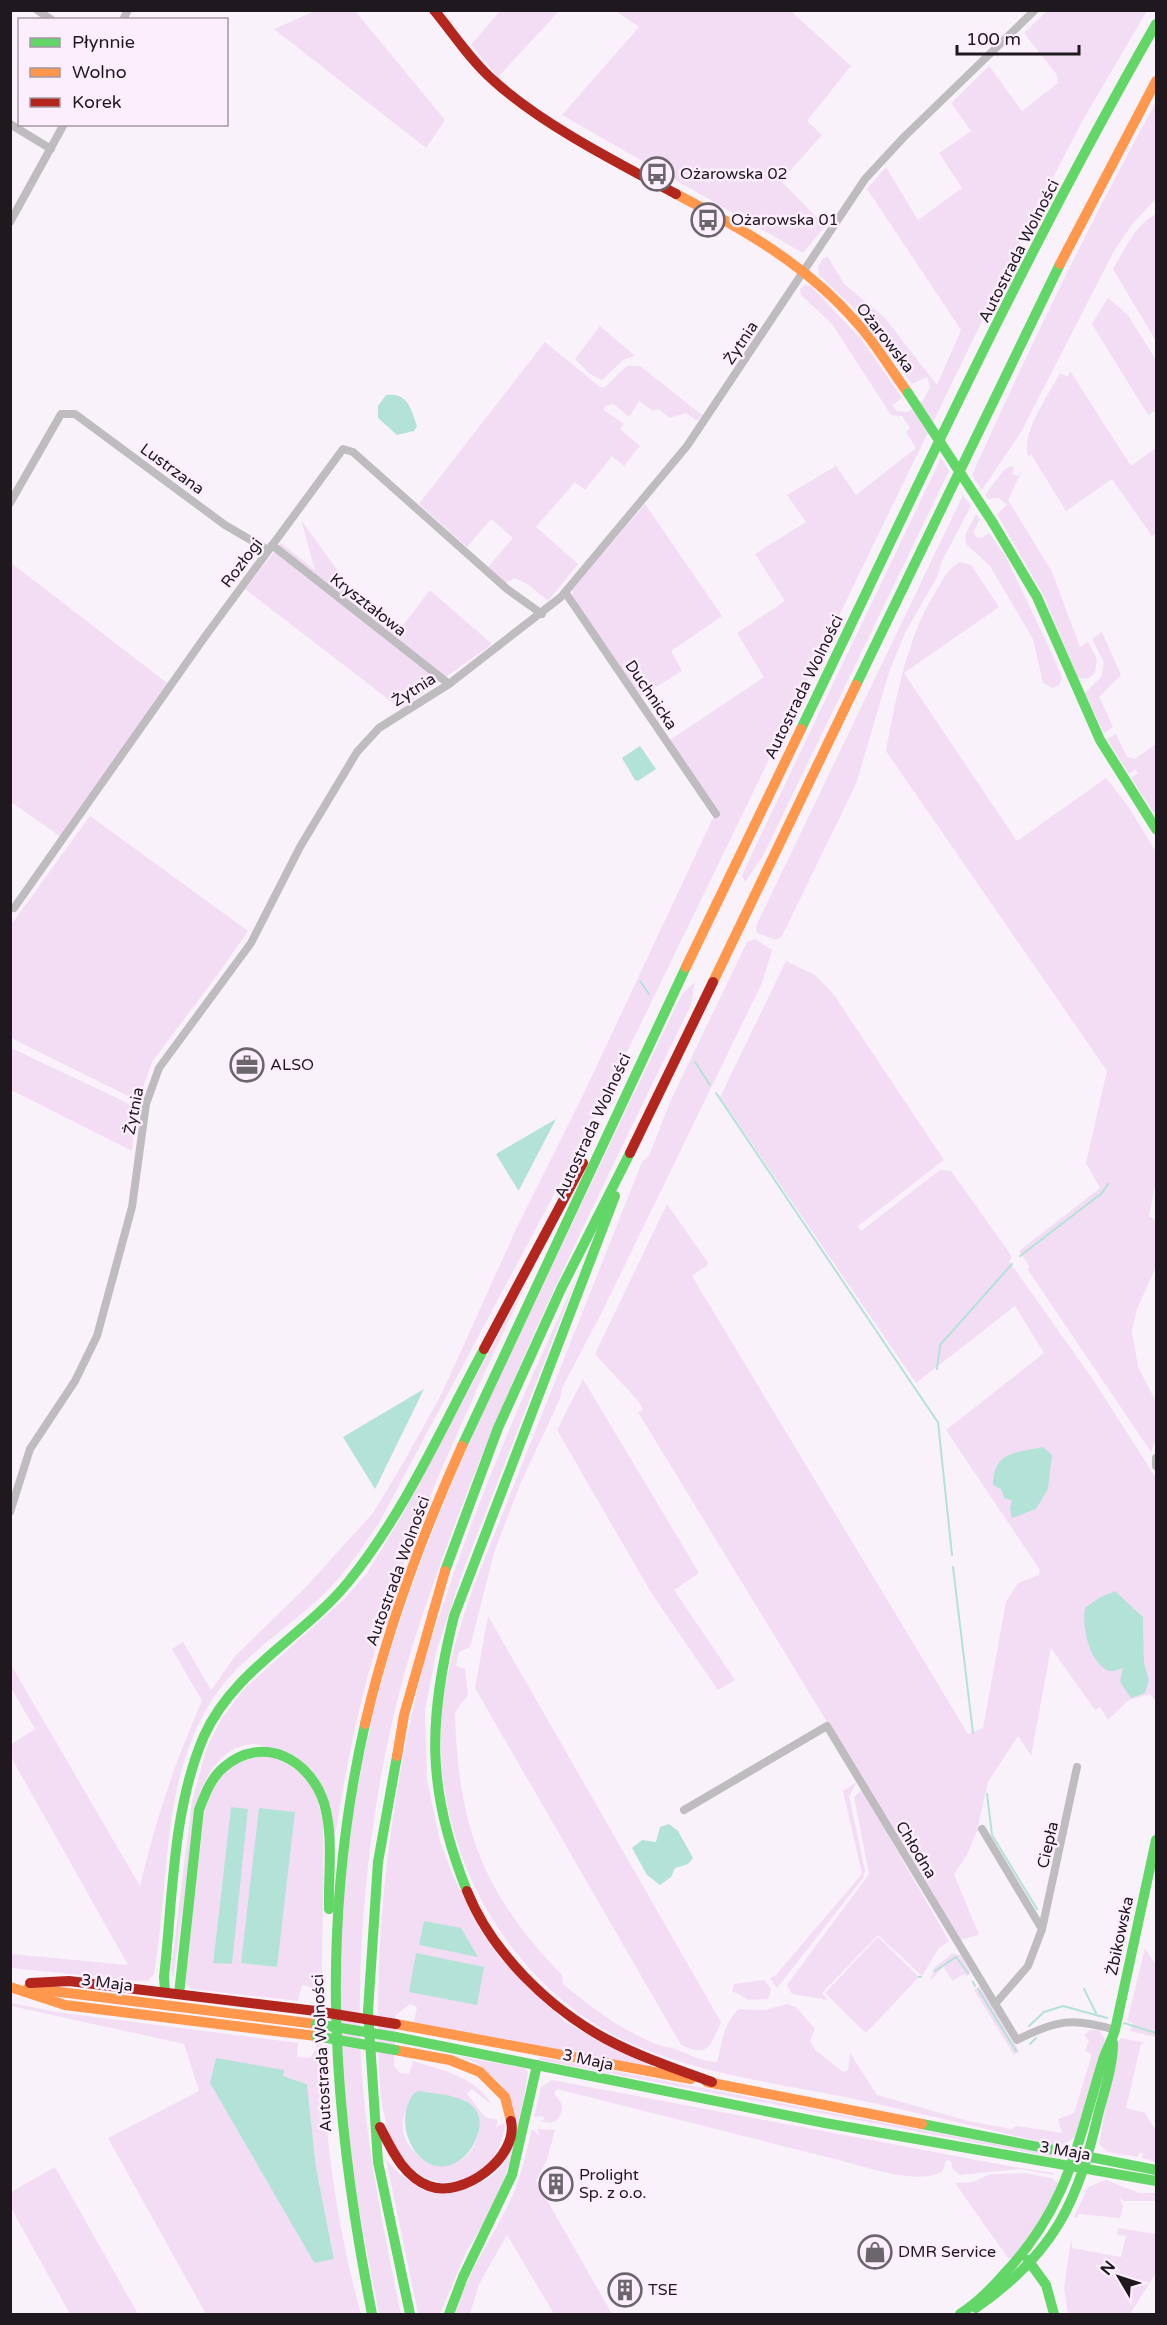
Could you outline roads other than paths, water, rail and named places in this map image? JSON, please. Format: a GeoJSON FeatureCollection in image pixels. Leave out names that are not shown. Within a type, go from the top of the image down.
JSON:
{"type":"FeatureCollection","features":[{"type":"Feature","properties":{"kind":"main road","name":"Ożarowska"},"geometry":{"type":"LineString","coordinates":[[434,10],[491,79],[519,102],[629,168],[750,233],[805,272],[857,323],[908,393],[993,523],[1036,597],[1100,740],[1156,829]]}},
{"type":"Feature","properties":{"kind":"main road","name":"Autostrada Wolności"},"geometry":{"type":"LineString","coordinates":[[372,2314],[345,2177],[335,2066],[333,1970],[338,1896],[351,1796],[368,1714],[394,1621],[449,1474],[628,1086],[1034,251],[1156,24]]}},
{"type":"Feature","properties":{"kind":"main road"},"geometry":{"type":"LineString","coordinates":[[410,2314],[401,2283],[383,2192],[370,2097],[367,1994],[369,1926],[378,1843],[391,1768],[416,1660],[446,1566],[513,1396],[586,1237],[630,1153],[1051,281],[1156,81]]}},
{"type":"Feature","properties":{"kind":"main road"},"geometry":{"type":"LineString","coordinates":[[171,2006],[165,1992],[164,1977],[184,1808],[190,1777],[202,1740],[219,1709],[239,1684],[342,1591],[396,1514],[572,1183],[628,1086]]}},
{"type":"Feature","properties":{"kind":"main road"},"geometry":{"type":"LineString","coordinates":[[630,1153],[590,1264],[454,1616],[439,1671],[433,1706],[432,1766],[442,1824],[461,1880],[481,1918],[514,1964],[551,2001],[591,2030],[627,2050],[712,2082]]}},
{"type":"Feature","properties":{"kind":"main road"},"geometry":{"type":"LineString","coordinates":[[171,2006],[179,1994],[191,1877],[203,1795],[225,1763],[235,1756],[259,1749],[279,1752],[298,1763],[316,1784],[323,1800],[327,1812],[330,1857],[329,1898],[333,1970]]}},
{"type":"Feature","properties":{"kind":"main road","name":"Żbikowska"},"geometry":{"type":"LineString","coordinates":[[1083,2155],[1113,2052],[1114,2035],[1156,1840]]}},
{"type":"Feature","properties":{"kind":"main road","name":"3 Maja"},"geometry":{"type":"LineString","coordinates":[[10,1986],[69,1981],[316,2011],[712,2082],[1156,2170]]}},
{"type":"Feature","properties":{"kind":"main road"},"geometry":{"type":"LineString","coordinates":[[10,1986],[65,2005],[316,2036],[466,2065],[490,2080],[503,2096],[511,2117],[511,2132],[505,2153],[490,2172],[473,2183],[452,2188],[422,2183],[404,2171],[389,2151],[370,2097]]}},
{"type":"Feature","properties":{"kind":"main road","name":"3 Maja"},"geometry":{"type":"LineString","coordinates":[[10,1986],[316,2024],[396,2037],[825,2123],[1156,2181]]}},
{"type":"Feature","properties":{"kind":"main road"},"geometry":{"type":"LineString","coordinates":[[449,2314],[463,2277],[512,2175],[537,2065],[521,2048]]}},
{"type":"Feature","properties":{"kind":"main road"},"geometry":{"type":"LineString","coordinates":[[962,2313],[1024,2255],[1056,2207],[1072,2168],[1083,2155]]}},
{"type":"Feature","properties":{"kind":"main road"},"geometry":{"type":"LineString","coordinates":[[962,2313],[991,2300],[1032,2265],[1046,2249],[1065,2217],[1085,2170],[1083,2155]]}},
{"type":"Feature","properties":{"kind":"main road"},"geometry":{"type":"LineString","coordinates":[[1024,2255],[1048,2284],[1054,2314]]}},
{"type":"Feature","properties":{"kind":"street","name":"Żytnia"},"geometry":{"type":"LineString","coordinates":[[10,1512],[30,1449],[75,1382],[97,1336],[132,1207],[146,1104],[159,1068],[251,943],[300,847],[357,752],[379,728],[449,684],[542,614],[565,592],[687,446],[878,164],[1035,10]]}},
{"type":"Feature","properties":{"kind":"street"},"geometry":{"type":"LineString","coordinates":[[10,124],[51,149]]}},
{"type":"Feature","properties":{"kind":"street"},"geometry":{"type":"LineString","coordinates":[[10,222],[63,126]]}},
{"type":"Feature","properties":{"kind":"street","name":"Lustrzana"},"geometry":{"type":"LineString","coordinates":[[10,503],[61,414],[75,414],[225,525],[270,548]]}},
{"type":"Feature","properties":{"kind":"street","name":"Rozłogi"},"geometry":{"type":"LineString","coordinates":[[14,908],[338,454],[348,448],[507,590],[542,614]]}},
{"type":"Feature","properties":{"kind":"street","name":"Kryształowa"},"geometry":{"type":"LineString","coordinates":[[270,548],[449,684]]}},
{"type":"Feature","properties":{"kind":"street","name":"Duchnicka"},"geometry":{"type":"LineString","coordinates":[[565,592],[716,814]]}},
{"type":"Feature","properties":{"kind":"street","name":"Chłodna"},"geometry":{"type":"LineString","coordinates":[[684,1810],[827,1726],[1017,2040],[1048,2025],[1063,2021],[1083,2022],[1114,2035]]}},
{"type":"Feature","properties":{"kind":"street","name":"Ciepła"},"geometry":{"type":"LineString","coordinates":[[995,2004],[1028,1966],[1042,1929],[1077,1767]]}},
{"type":"Feature","properties":{"kind":"street"},"geometry":{"type":"LineString","coordinates":[[982,1829],[1042,1929]]}},
{"type":"Feature","properties":{"kind":"waterway"},"geometry":{"type":"LineString","coordinates":[[640,981],[649,994]]}},
{"type":"Feature","properties":{"kind":"waterway"},"geometry":{"type":"LineString","coordinates":[[695,1062],[710,1085]]}},
{"type":"Feature","properties":{"kind":"waterway"},"geometry":{"type":"LineString","coordinates":[[716,1093],[937,1421]]}},
{"type":"Feature","properties":{"kind":"waterway"},"geometry":{"type":"LineString","coordinates":[[1020,1256],[1102,1193],[1108,1184]]}},
{"type":"Feature","properties":{"kind":"waterway"},"geometry":{"type":"LineString","coordinates":[[937,1369],[940,1345],[1012,1264]]}},
{"type":"Feature","properties":{"kind":"waterway"},"geometry":{"type":"LineString","coordinates":[[938,1422],[952,1555]]}},
{"type":"Feature","properties":{"kind":"waterway"},"geometry":{"type":"LineString","coordinates":[[953,1567],[973,1733]]}},
{"type":"Feature","properties":{"kind":"waterway"},"geometry":{"type":"LineString","coordinates":[[987,1794],[992,1835],[1037,1909]]}},
{"type":"Feature","properties":{"kind":"waterway"},"geometry":{"type":"LineString","coordinates":[[935,1971],[956,1957],[968,1973]]}},
{"type":"Feature","properties":{"kind":"waterway"},"geometry":{"type":"LineString","coordinates":[[973,1982],[975,1986]]}},
{"type":"Feature","properties":{"kind":"waterway"},"geometry":{"type":"LineString","coordinates":[[978,1989],[1016,2051]]}},
{"type":"Feature","properties":{"kind":"waterway"},"geometry":{"type":"LineString","coordinates":[[1084,1989],[1096,2013]]}},
{"type":"Feature","properties":{"kind":"waterway"},"geometry":{"type":"LineString","coordinates":[[1029,2026],[1044,2012],[1063,2006],[1107,2018]]}},
{"type":"Feature","properties":{"kind":"waterway"},"geometry":{"type":"LineString","coordinates":[[1124,2023],[1156,2033]]}},
{"type":"Feature","properties":{"kind":"waterway"},"geometry":{"type":"LineString","coordinates":[[1030,2044],[1036,2038]]}},
{"type":"Feature","properties":{"kind":"place","name":"Ożarowska 02"},"geometry":{"type":"Point","coordinates":[657,174]}},
{"type":"Feature","properties":{"kind":"place","name":"Ożarowska 01"},"geometry":{"type":"Point","coordinates":[708,220]}},
{"type":"Feature","properties":{"kind":"place","name":"ALSO"},"geometry":{"type":"Point","coordinates":[247,1065]}},
{"type":"Feature","properties":{"kind":"place","name":"Prolight Sp. z o.o."},"geometry":{"type":"Point","coordinates":[556,2184]}},
{"type":"Feature","properties":{"kind":"place","name":"DMR Service"},"geometry":{"type":"Point","coordinates":[875,2252]}},
{"type":"Feature","properties":{"kind":"place","name":"TSE"},"geometry":{"type":"Point","coordinates":[625,2290]}}]}
